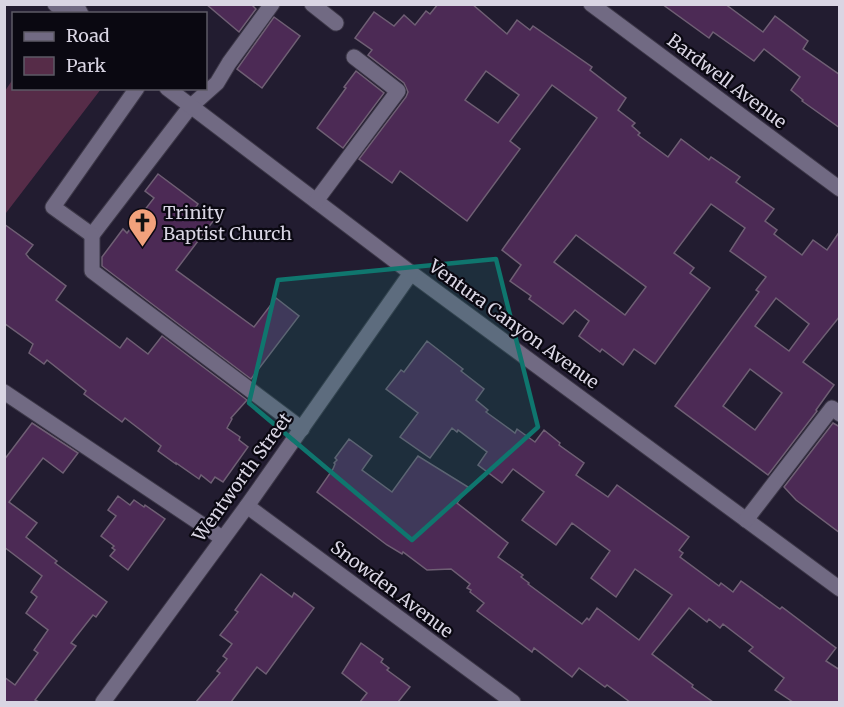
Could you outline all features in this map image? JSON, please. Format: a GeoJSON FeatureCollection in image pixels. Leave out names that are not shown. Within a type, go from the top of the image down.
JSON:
{"type":"FeatureCollection","features":[{"type":"Feature","properties":{"kind":"street"},"geometry":{"type":"LineString","coordinates":[[272,4],[217,83],[190,107],[92,235],[92,270],[302,429]]}},
{"type":"Feature","properties":{"kind":"street"},"geometry":{"type":"LineString","coordinates":[[312,4],[336,23]]}},
{"type":"Feature","properties":{"kind":"street","name":"Bardwell Avenue"},"geometry":{"type":"LineString","coordinates":[[591,4],[840,189]]}},
{"type":"Feature","properties":{"kind":"street"},"geometry":{"type":"LineString","coordinates":[[316,201],[398,91],[354,57]]}},
{"type":"Feature","properties":{"kind":"street"},"geometry":{"type":"LineString","coordinates":[[92,235],[53,207],[136,90]]}},
{"type":"Feature","properties":{"kind":"street","name":"Ventura Canyon Avenue"},"geometry":{"type":"LineString","coordinates":[[169,90],[411,273],[839,586]]}},
{"type":"Feature","properties":{"kind":"street","name":"Wentworth Street"},"geometry":{"type":"LineString","coordinates":[[103,702],[247,506],[411,273]]}},
{"type":"Feature","properties":{"kind":"street"},"geometry":{"type":"LineString","coordinates":[[4,392],[222,538]]}},
{"type":"Feature","properties":{"kind":"street"},"geometry":{"type":"LineString","coordinates":[[746,520],[832,408],[840,414]]}},
{"type":"Feature","properties":{"kind":"street","name":"Snowden Avenue"},"geometry":{"type":"LineString","coordinates":[[247,506],[513,702]]}},
{"type":"Feature","properties":{"kind":"street"},"geometry":{"type":"LineString","coordinates":[[486,702],[496,690]]}},
{"type":"Feature","properties":{"kind":"highlighted area"},"geometry":{"type":"Polygon","coordinates":[[[496,259],[538,427],[412,540],[249,403],[278,280],[496,259]]]}},
{"type":"Feature","properties":{"kind":"green space"},"geometry":{"type":"Polygon","coordinates":[[[12,80],[12,90],[100,90],[6,213],[4,212],[5,91],[12,80]]]}},
{"type":"Feature","properties":{"kind":"building"},"geometry":{"type":"Polygon","coordinates":[[[206,4],[251,4],[256,9],[239,32],[206,4]]]}},
{"type":"Feature","properties":{"kind":"building"},"geometry":{"type":"Polygon","coordinates":[[[438,4],[472,4],[507,34],[517,20],[530,30],[533,26],[592,67],[590,70],[626,98],[618,110],[635,123],[632,126],[640,133],[638,135],[668,157],[681,139],[709,160],[711,157],[740,177],[736,182],[774,209],[765,221],[777,230],[774,234],[802,255],[813,240],[827,250],[840,231],[840,316],[803,362],[834,385],[768,475],[675,406],[759,292],[756,290],[766,277],[730,251],[745,228],[711,204],[674,253],[694,268],[690,273],[710,288],[655,364],[634,349],[623,365],[602,349],[600,352],[579,336],[589,321],[575,310],[563,324],[529,299],[531,296],[510,281],[521,265],[502,250],[597,118],[552,85],[510,141],[520,149],[467,221],[400,171],[392,183],[359,159],[408,92],[404,83],[368,55],[372,50],[355,38],[374,12],[394,26],[404,15],[415,25],[426,11],[430,14],[438,4]],[[486,71],[465,100],[498,123],[519,95],[486,71]],[[576,235],[554,262],[625,315],[646,287],[576,235]],[[776,298],[755,326],[789,351],[809,324],[776,298]],[[750,369],[723,406],[755,430],[782,393],[750,369]]]}},
{"type":"Feature","properties":{"kind":"building"},"geometry":{"type":"Polygon","coordinates":[[[662,4],[725,4],[763,32],[775,16],[808,41],[803,49],[840,75],[840,128],[802,101],[791,90],[800,77],[764,49],[754,61],[713,32],[709,38],[662,4]]]}},
{"type":"Feature","properties":{"kind":"building"},"geometry":{"type":"Polygon","coordinates":[[[274,17],[300,36],[262,88],[237,69],[274,17]]]}},
{"type":"Feature","properties":{"kind":"building"},"geometry":{"type":"Polygon","coordinates":[[[356,71],[384,93],[343,148],[317,128],[356,71]]]}},
{"type":"Feature","properties":{"kind":"building"},"geometry":{"type":"Polygon","coordinates":[[[158,174],[198,204],[196,207],[214,220],[176,270],[254,327],[276,298],[299,316],[251,379],[102,266],[102,257],[123,229],[127,233],[154,198],[145,191],[158,174]]]}},
{"type":"Feature","properties":{"kind":"building"},"geometry":{"type":"Polygon","coordinates":[[[4,224],[33,245],[26,254],[29,258],[66,286],[56,300],[120,348],[127,338],[148,354],[162,336],[247,400],[231,418],[227,428],[240,437],[239,440],[248,447],[223,482],[215,477],[211,483],[201,475],[199,479],[176,464],[158,451],[161,446],[125,418],[122,422],[84,394],[86,391],[47,360],[44,364],[29,353],[33,344],[4,323],[4,224]]]}},
{"type":"Feature","properties":{"kind":"building"},"geometry":{"type":"Polygon","coordinates":[[[427,341],[484,389],[476,400],[488,410],[486,412],[515,433],[517,429],[535,442],[544,430],[560,443],[559,445],[584,463],[576,475],[608,497],[617,485],[689,537],[679,550],[683,553],[680,557],[719,586],[721,583],[733,592],[741,581],[780,609],[782,607],[836,648],[826,661],[840,670],[840,702],[793,702],[775,690],[784,678],[749,651],[753,647],[723,624],[720,628],[709,619],[707,622],[689,608],[652,654],[713,702],[630,702],[579,668],[572,677],[534,648],[532,652],[477,611],[484,603],[467,588],[470,584],[451,569],[427,570],[403,552],[402,554],[387,545],[317,492],[333,469],[337,460],[335,458],[349,439],[372,456],[362,470],[392,492],[418,456],[468,487],[457,503],[508,543],[498,557],[523,575],[521,577],[528,584],[582,624],[587,618],[589,620],[597,608],[639,640],[672,595],[635,569],[616,597],[591,578],[610,551],[572,523],[556,545],[522,520],[544,492],[513,469],[502,483],[478,465],[487,452],[458,430],[457,432],[452,428],[430,458],[400,437],[418,413],[386,389],[401,370],[404,372],[427,341]]]}},
{"type":"Feature","properties":{"kind":"building"},"geometry":{"type":"Polygon","coordinates":[[[32,423],[78,453],[63,473],[43,458],[9,502],[37,523],[26,537],[57,561],[55,563],[107,602],[96,617],[93,615],[71,643],[76,646],[35,700],[39,702],[4,702],[4,677],[15,685],[38,653],[34,650],[48,630],[26,613],[37,597],[31,592],[42,576],[4,547],[4,460],[32,423]]]}},
{"type":"Feature","properties":{"kind":"building"},"geometry":{"type":"Polygon","coordinates":[[[833,423],[840,427],[840,533],[796,500],[784,487],[833,423]]]}},
{"type":"Feature","properties":{"kind":"building"},"geometry":{"type":"Polygon","coordinates":[[[118,496],[130,505],[134,500],[144,507],[145,505],[165,519],[128,570],[110,556],[115,550],[112,548],[114,546],[101,536],[116,516],[108,510],[118,496]]]}},
{"type":"Feature","properties":{"kind":"building"},"geometry":{"type":"Polygon","coordinates":[[[261,574],[292,597],[294,593],[314,608],[266,674],[257,667],[231,702],[196,702],[220,673],[217,671],[227,659],[223,656],[232,644],[220,635],[238,612],[235,610],[261,574]]]}},
{"type":"Feature","properties":{"kind":"building"},"geometry":{"type":"Polygon","coordinates":[[[361,643],[383,659],[381,662],[389,668],[387,670],[410,687],[398,702],[360,702],[367,693],[342,673],[361,643]]]}},
{"type":"Feature","properties":{"kind":"place","name":"Trinity Baptist Church"},"geometry":{"type":"Point","coordinates":[142,248]}}]}
